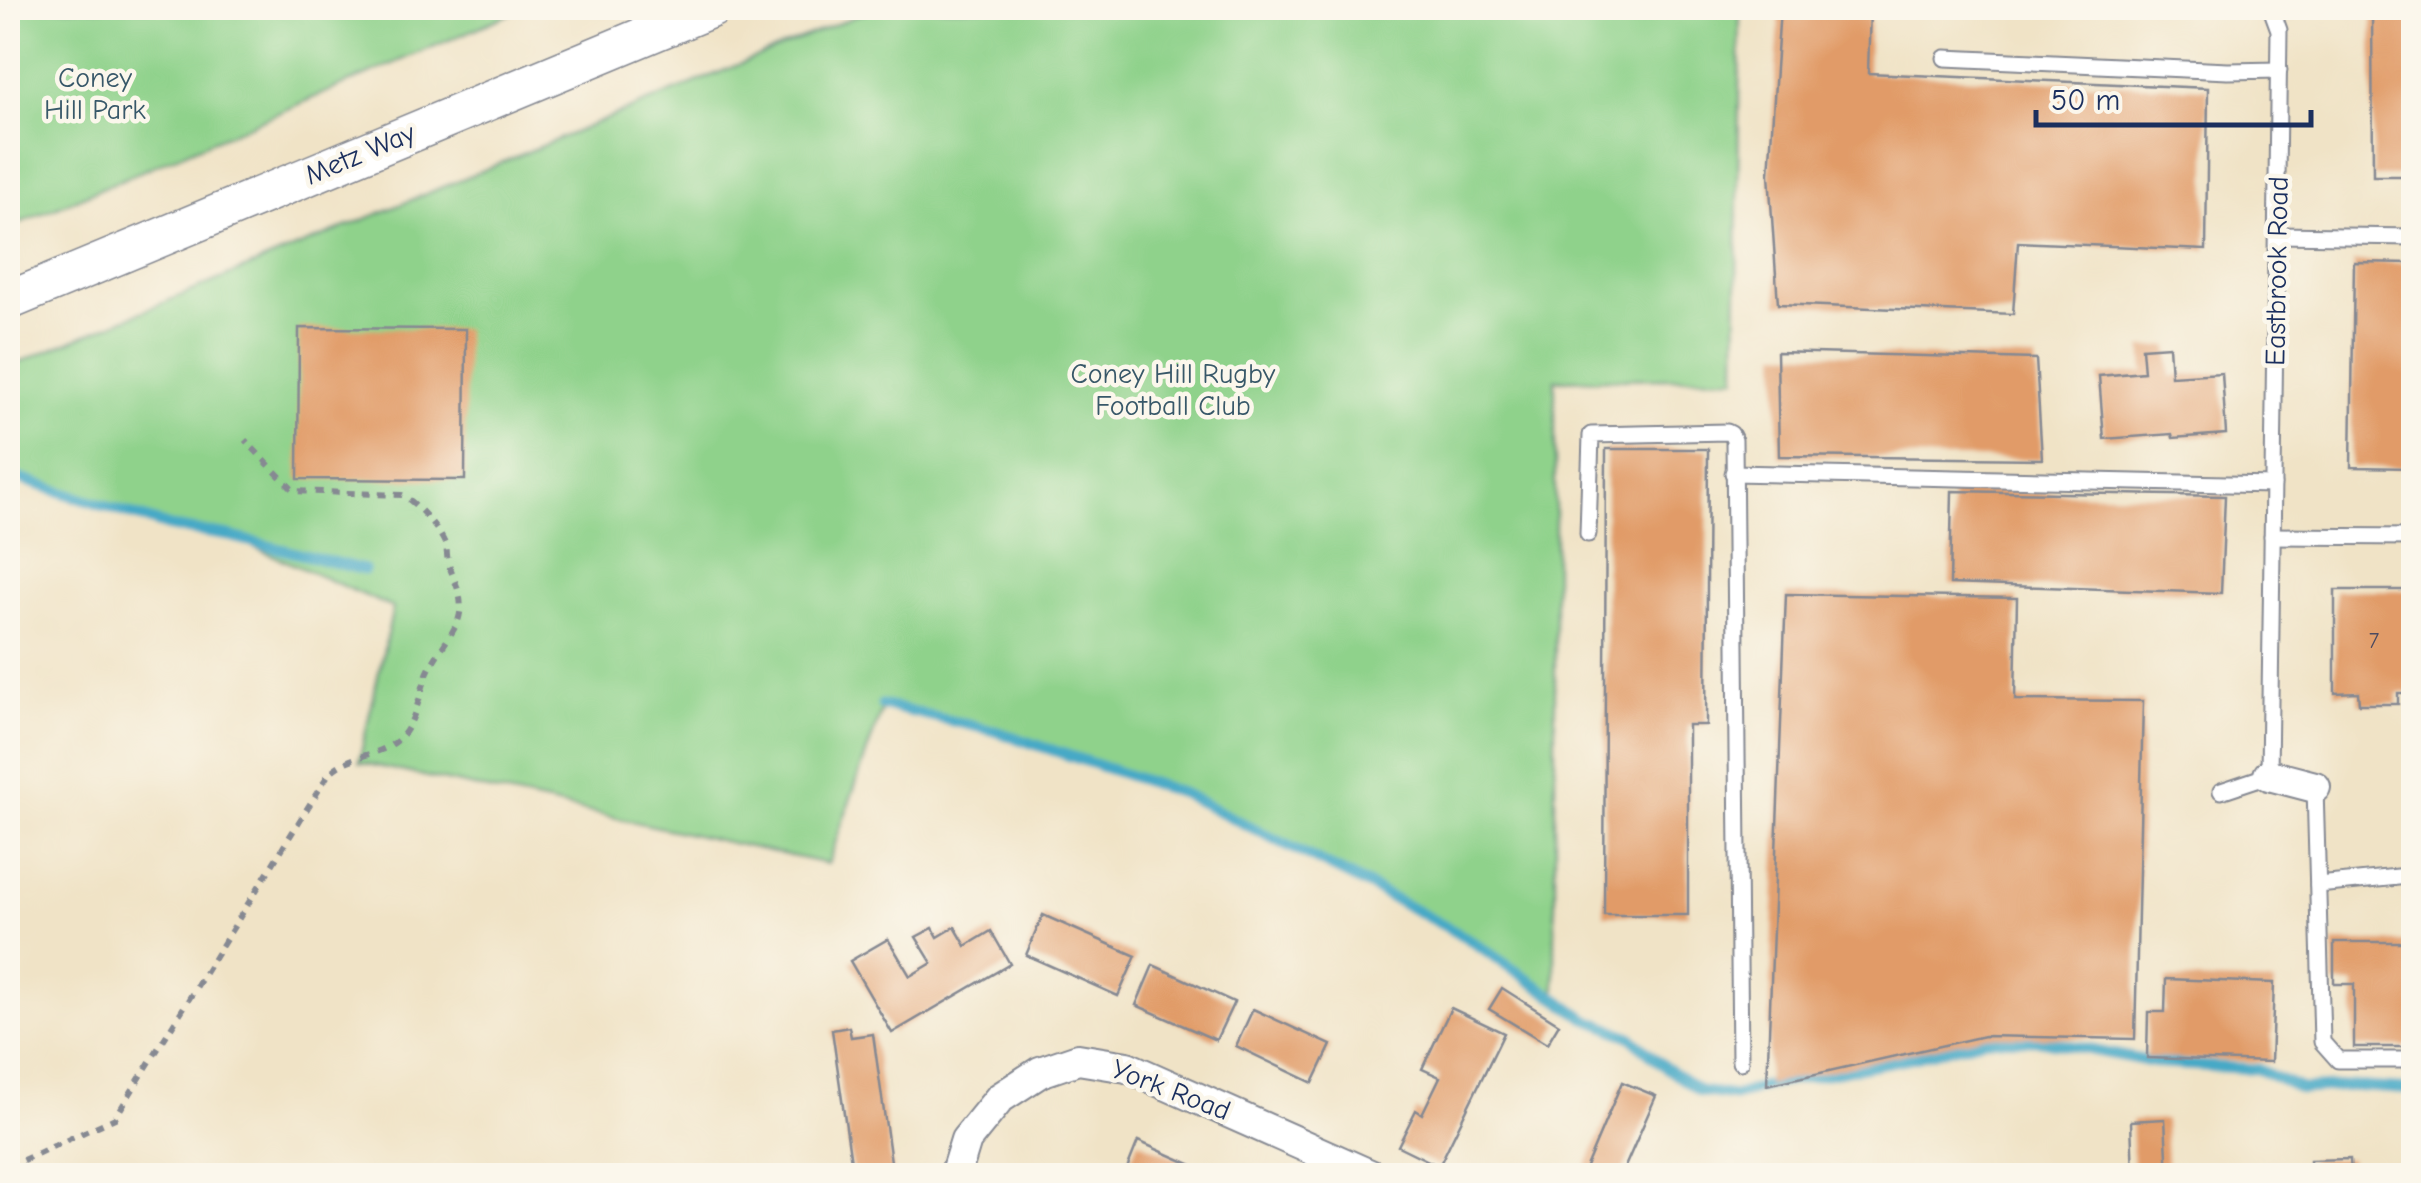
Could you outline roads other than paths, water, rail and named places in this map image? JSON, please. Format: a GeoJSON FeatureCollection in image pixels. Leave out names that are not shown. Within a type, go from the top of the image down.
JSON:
{"type":"FeatureCollection","features":[{"type":"Feature","properties":{"kind":"street","name":"Metz Way"},"geometry":{"type":"LineString","coordinates":[[8,301],[712,8]]}},
{"type":"Feature","properties":{"kind":"street"},"geometry":{"type":"LineString","coordinates":[[2269,775],[2316,787]]}},
{"type":"Feature","properties":{"kind":"street","name":"York Road"},"geometry":{"type":"LineString","coordinates":[[955,1176],[966,1140],[1000,1098],[1040,1072],[1078,1058],[1126,1067],[1372,1176]]}},
{"type":"Feature","properties":{"kind":"lane","name":"Eastbrook Road"},"geometry":{"type":"LineString","coordinates":[[2269,775],[2278,235],[2279,30],[2273,8]]}},
{"type":"Feature","properties":{"kind":"lane"},"geometry":{"type":"LineString","coordinates":[[1946,58],[2278,70]]}},
{"type":"Feature","properties":{"kind":"lane"},"geometry":{"type":"LineString","coordinates":[[2278,235],[2414,237]]}},
{"type":"Feature","properties":{"kind":"lane"},"geometry":{"type":"LineString","coordinates":[[1588,534],[1591,435],[1731,434],[1740,1062]]}},
{"type":"Feature","properties":{"kind":"lane"},"geometry":{"type":"LineString","coordinates":[[1734,473],[2273,485]]}},
{"type":"Feature","properties":{"kind":"lane"},"geometry":{"type":"LineString","coordinates":[[2272,536],[2414,536]]}},
{"type":"Feature","properties":{"kind":"lane"},"geometry":{"type":"LineString","coordinates":[[2221,791],[2269,775]]}},
{"type":"Feature","properties":{"kind":"lane"},"geometry":{"type":"LineString","coordinates":[[2316,787],[2322,1042],[2338,1060],[2414,1060]]}},
{"type":"Feature","properties":{"kind":"lane"},"geometry":{"type":"LineString","coordinates":[[2318,885],[2408,876]]}},
{"type":"Feature","properties":{"kind":"waterway"},"geometry":{"type":"LineString","coordinates":[[8,475],[170,527],[229,536],[364,570]]}},
{"type":"Feature","properties":{"kind":"waterway"},"geometry":{"type":"LineString","coordinates":[[882,705],[995,731],[1184,794],[1467,938],[1587,1019],[1631,1037],[1700,1091],[1734,1096],[1767,1085],[1915,1057],[1985,1039],[2041,1040],[2162,1064],[2257,1069],[2301,1089],[2351,1086],[2414,1090]]}},
{"type":"Feature","properties":{"kind":"park label","name":"Coney Hill Park"},"geometry":{"type":"Point","coordinates":[95,94]}},
{"type":"Feature","properties":{"kind":"park label","name":"Coney Hill Rugby Football Club"},"geometry":{"type":"Point","coordinates":[1173,390]}}]}
